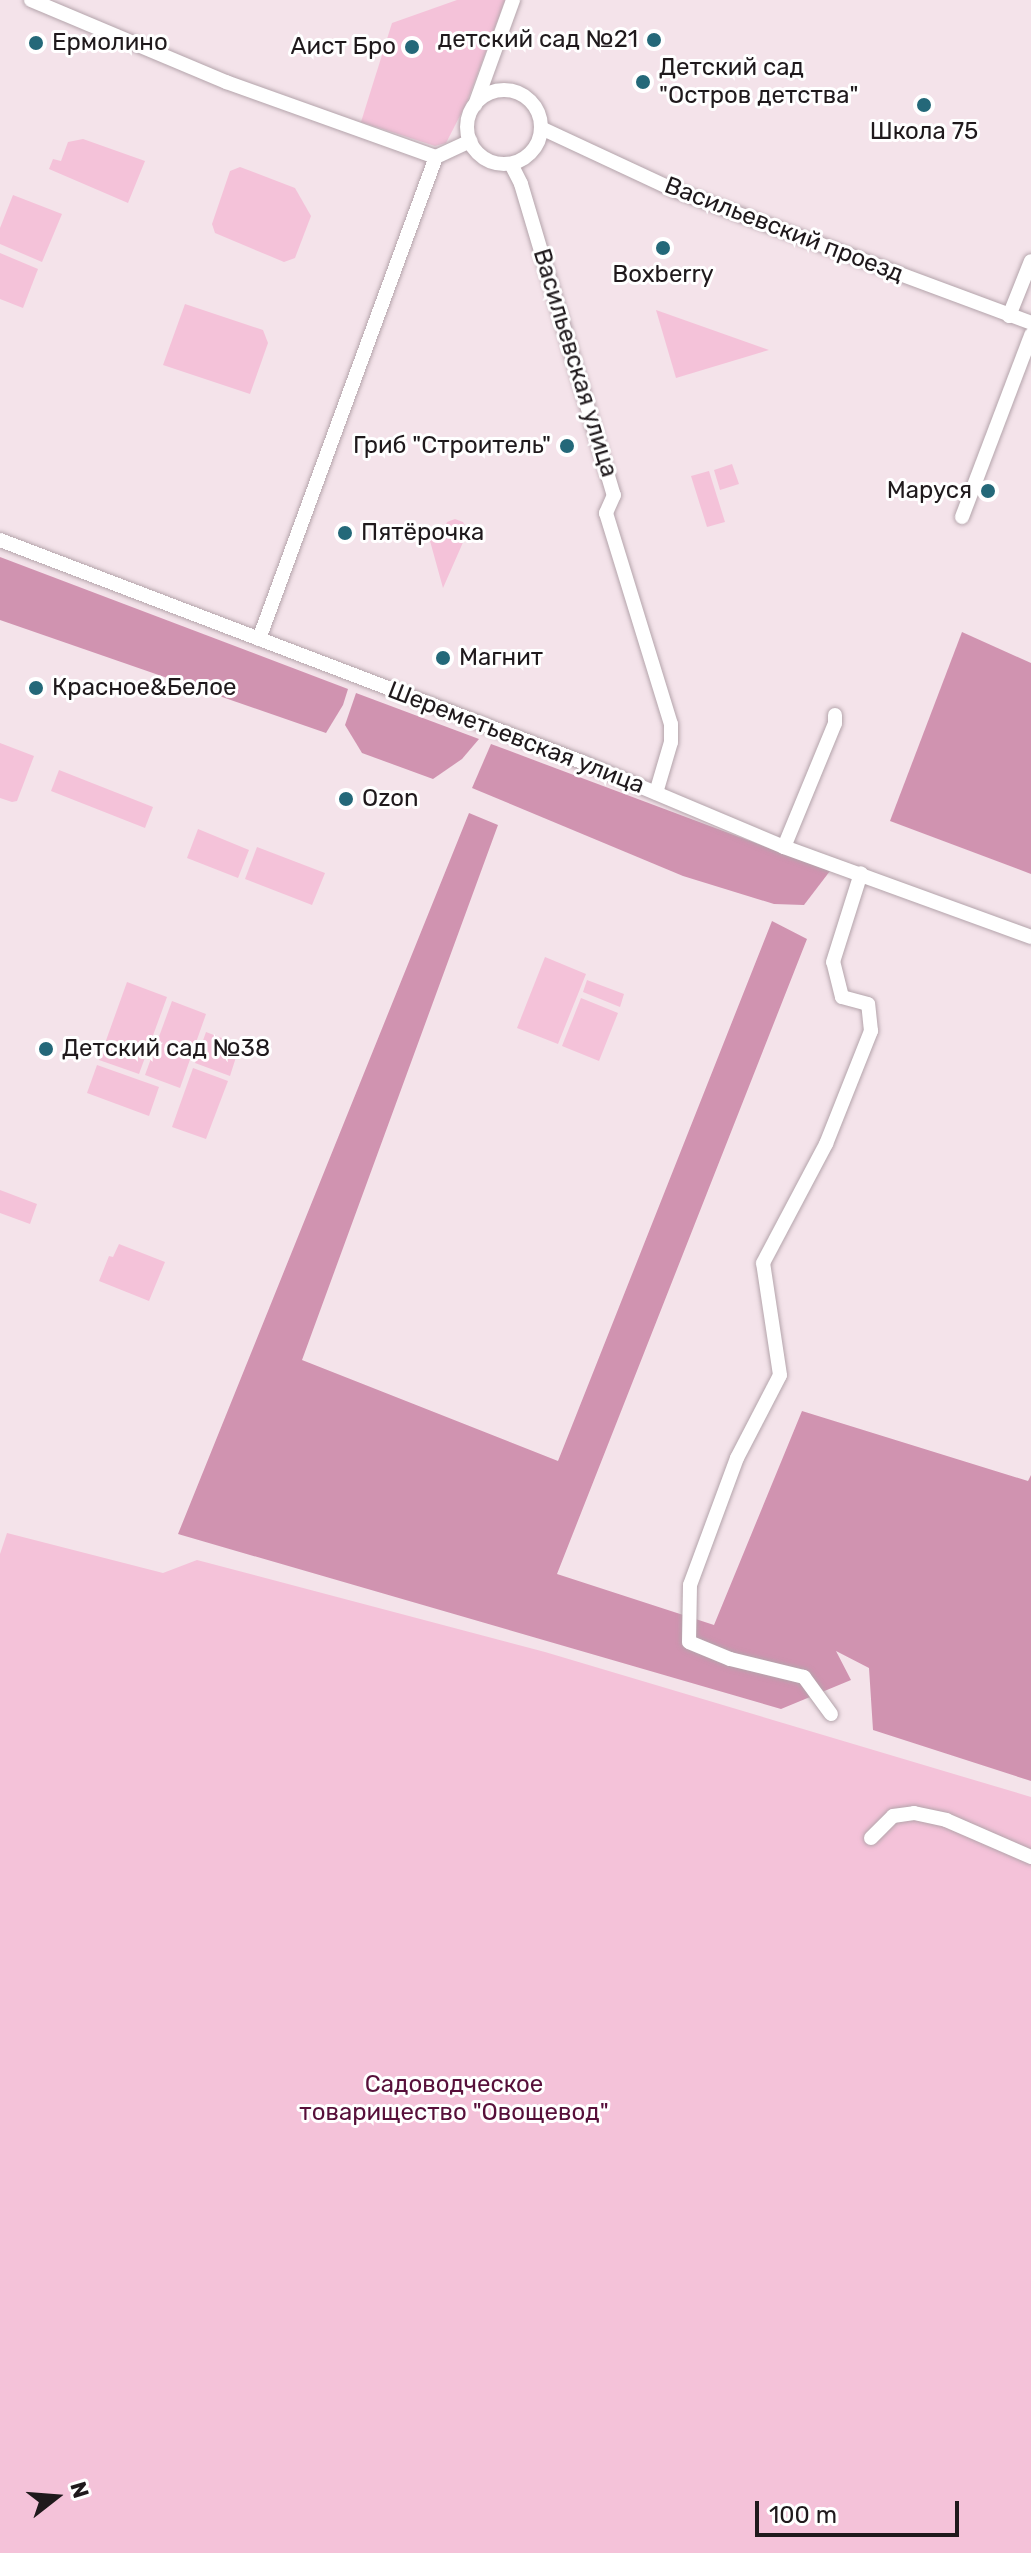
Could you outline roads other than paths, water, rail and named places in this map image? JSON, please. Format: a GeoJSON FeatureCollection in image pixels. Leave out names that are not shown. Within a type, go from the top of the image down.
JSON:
{"type":"FeatureCollection","features":[{"type":"Feature","properties":{"kind":"street"},"geometry":{"type":"LineString","coordinates":[[31,0],[226,82],[436,157]]}},
{"type":"Feature","properties":{"kind":"street"},"geometry":{"type":"LineString","coordinates":[[475,105],[493,92],[516,92],[534,105],[541,128],[533,151],[511,164],[487,160],[470,141],[469,116],[513,0]]}},
{"type":"Feature","properties":{"kind":"street","name":"Васильевский проезд"},"geometry":{"type":"LineString","coordinates":[[541,128],[674,190],[1031,323]]}},
{"type":"Feature","properties":{"kind":"street"},"geometry":{"type":"LineString","coordinates":[[259,639],[436,157],[470,141]]}},
{"type":"Feature","properties":{"kind":"street","name":"Васильевская улица"},"geometry":{"type":"LineString","coordinates":[[511,164],[521,184],[614,495],[606,513],[671,724],[671,742],[656,793]]}},
{"type":"Feature","properties":{"kind":"street"},"geometry":{"type":"LineString","coordinates":[[1009,316],[1031,261]]}},
{"type":"Feature","properties":{"kind":"street"},"geometry":{"type":"LineString","coordinates":[[962,517],[1031,335]]}},
{"type":"Feature","properties":{"kind":"street","name":"Шереметьевская улица"},"geometry":{"type":"LineString","coordinates":[[0,540],[656,793],[784,847],[1031,937]]}},
{"type":"Feature","properties":{"kind":"street"},"geometry":{"type":"LineString","coordinates":[[784,847],[835,723],[835,715]]}},
{"type":"Feature","properties":{"kind":"street"},"geometry":{"type":"LineString","coordinates":[[831,1714],[804,1677],[730,1659],[689,1642],[690,1585],[737,1458],[780,1375],[763,1263],[826,1144],[871,1031],[868,1004],[842,997],[833,962],[861,873]]}},
{"type":"Feature","properties":{"kind":"street"},"geometry":{"type":"LineString","coordinates":[[871,1838],[893,1816],[914,1813],[946,1820],[1031,1857]]}},
{"type":"Feature","properties":{"kind":"place","name":"детский сад №21"},"geometry":{"type":"Point","coordinates":[654,40]}},
{"type":"Feature","properties":{"kind":"place","name":"Ермолино"},"geometry":{"type":"Point","coordinates":[36,43]}},
{"type":"Feature","properties":{"kind":"place","name":"Аист Бро"},"geometry":{"type":"Point","coordinates":[412,47]}},
{"type":"Feature","properties":{"kind":"place","name":"Детский сад \"Остров детства\""},"geometry":{"type":"Point","coordinates":[643,82]}},
{"type":"Feature","properties":{"kind":"place","name":"Школа 75"},"geometry":{"type":"Point","coordinates":[924,105]}},
{"type":"Feature","properties":{"kind":"place","name":"Boxberry"},"geometry":{"type":"Point","coordinates":[663,248]}},
{"type":"Feature","properties":{"kind":"place","name":"Гриб \"Строитель\""},"geometry":{"type":"Point","coordinates":[567,446]}},
{"type":"Feature","properties":{"kind":"place","name":"Маруся"},"geometry":{"type":"Point","coordinates":[988,491]}},
{"type":"Feature","properties":{"kind":"place","name":"Пятёрочка"},"geometry":{"type":"Point","coordinates":[345,533]}},
{"type":"Feature","properties":{"kind":"place","name":"Магнит"},"geometry":{"type":"Point","coordinates":[443,658]}},
{"type":"Feature","properties":{"kind":"place","name":"Красное&Белое"},"geometry":{"type":"Point","coordinates":[36,688]}},
{"type":"Feature","properties":{"kind":"place","name":"Ozon"},"geometry":{"type":"Point","coordinates":[346,799]}},
{"type":"Feature","properties":{"kind":"place","name":"Детский сад №38"},"geometry":{"type":"Point","coordinates":[46,1049]}},
{"type":"Feature","properties":{"kind":"park label","name":"Садоводческое товарищество \"Овощевод\""},"geometry":{"type":"Point","coordinates":[454,2099]}}]}
